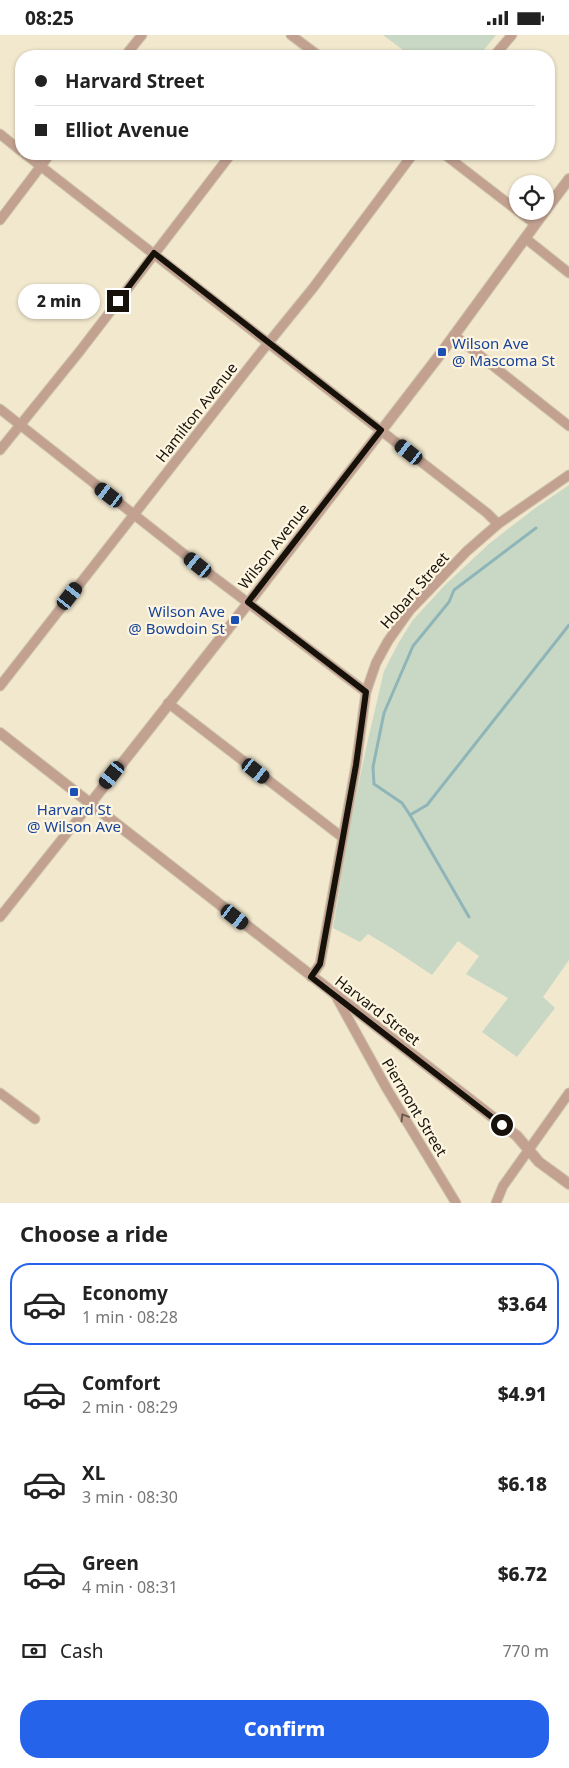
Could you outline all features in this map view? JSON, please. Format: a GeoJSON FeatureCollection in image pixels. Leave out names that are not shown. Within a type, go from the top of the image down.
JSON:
{"type":"FeatureCollection","features":[{"type":"Feature","properties":{"kind":"street"},"geometry":{"type":"LineString","coordinates":[[130,50],[142,35]]}},
{"type":"Feature","properties":{"kind":"street"},"geometry":{"type":"LineString","coordinates":[[291,35],[308,50]]}},
{"type":"Feature","properties":{"kind":"street"},"geometry":{"type":"LineString","coordinates":[[499,50],[512,35]]}},
{"type":"Feature","properties":{"kind":"street"},"geometry":{"type":"LineString","coordinates":[[0,134],[15,146]]}},
{"type":"Feature","properties":{"kind":"street"},"geometry":{"type":"LineString","coordinates":[[33,160],[498,523]]}},
{"type":"Feature","properties":{"kind":"street"},"geometry":{"type":"LineString","coordinates":[[0,220],[45,160]]}},
{"type":"Feature","properties":{"kind":"street"},"geometry":{"type":"LineString","coordinates":[[0,450],[226,160]]}},
{"type":"Feature","properties":{"kind":"street","name":"Hamilton Avenue"},"geometry":{"type":"LineString","coordinates":[[0,686],[268,343],[313,289],[409,160]]}},
{"type":"Feature","properties":{"kind":"street"},"geometry":{"type":"LineString","coordinates":[[452,160],[509,204]]}},
{"type":"Feature","properties":{"kind":"street","name":"Wilson Avenue"},"geometry":{"type":"LineString","coordinates":[[554,199],[569,179]]}},
{"type":"Feature","properties":{"kind":"street"},"geometry":{"type":"LineString","coordinates":[[530,220],[535,224]]}},
{"type":"Feature","properties":{"kind":"street","name":"Wilson Avenue"},"geometry":{"type":"LineString","coordinates":[[0,917],[381,430],[454,335],[538,220]]}},
{"type":"Feature","properties":{"kind":"street"},"geometry":{"type":"LineString","coordinates":[[524,238],[569,273]]}},
{"type":"Feature","properties":{"kind":"street"},"geometry":{"type":"LineString","coordinates":[[454,335],[569,426]]}},
{"type":"Feature","properties":{"kind":"street"},"geometry":{"type":"LineString","coordinates":[[0,409],[198,565],[366,692]]}},
{"type":"Feature","properties":{"kind":"street","name":"Hobart Street"},"geometry":{"type":"LineString","coordinates":[[311,977],[320,964],[356,765],[366,692],[376,663],[388,641],[410,610],[446,571],[498,523],[569,475]]}},
{"type":"Feature","properties":{"kind":"street"},"geometry":{"type":"LineString","coordinates":[[168,703],[342,837]]}},
{"type":"Feature","properties":{"kind":"street","name":"Harvard Street"},"geometry":{"type":"LineString","coordinates":[[0,733],[337,998],[517,1136],[539,1162],[569,1183]]}},
{"type":"Feature","properties":{"kind":"street","name":"Piermont Street"},"geometry":{"type":"LineString","coordinates":[[337,998],[387,1089],[456,1203]]}},
{"type":"Feature","properties":{"kind":"street"},"geometry":{"type":"LineString","coordinates":[[0,1093],[35,1119]]}},
{"type":"Feature","properties":{"kind":"street"},"geometry":{"type":"LineString","coordinates":[[496,1203],[503,1185],[569,1093]]}},
{"type":"Feature","properties":{"kind":"green space"},"geometry":{"type":"Polygon","coordinates":[[[383,35],[496,35],[484,50],[403,50],[383,35]]]}},
{"type":"Feature","properties":{"kind":"green space"},"geometry":{"type":"Polygon","coordinates":[[[569,485],[569,960],[543,997],[555,1008],[517,1057],[482,1032],[508,998],[466,974],[479,956],[458,941],[432,975],[368,934],[360,942],[333,928],[350,824],[367,744],[384,671],[398,644],[412,621],[444,586],[490,543],[569,485]]]}},
{"type":"Feature","properties":{"kind":"waterway"},"geometry":{"type":"LineString","coordinates":[[536,528],[454,590],[449,602],[413,646],[384,713],[373,767],[374,784],[402,803],[410,815],[427,805],[569,625]]}},
{"type":"Feature","properties":{"kind":"waterway"},"geometry":{"type":"LineString","coordinates":[[410,815],[469,917]]}},
{"type":"Feature","properties":{"kind":"place","name":"Wilson Ave @ Mascoma St"},"geometry":{"type":"Point","coordinates":[442,352]}},
{"type":"Feature","properties":{"kind":"place","name":"Wilson Ave @ Bowdoin St"},"geometry":{"type":"Point","coordinates":[235,620]}},
{"type":"Feature","properties":{"kind":"place","name":"Harvard St @ Wilson Ave"},"geometry":{"type":"Point","coordinates":[74,792]}},
{"type":"Feature","properties":{"kind":"route"},"geometry":{"type":"LineString","coordinates":[[118,301],[154,253],[381,430],[248,602],[366,692],[356,765],[320,964],[311,977],[502,1125]]}}]}
